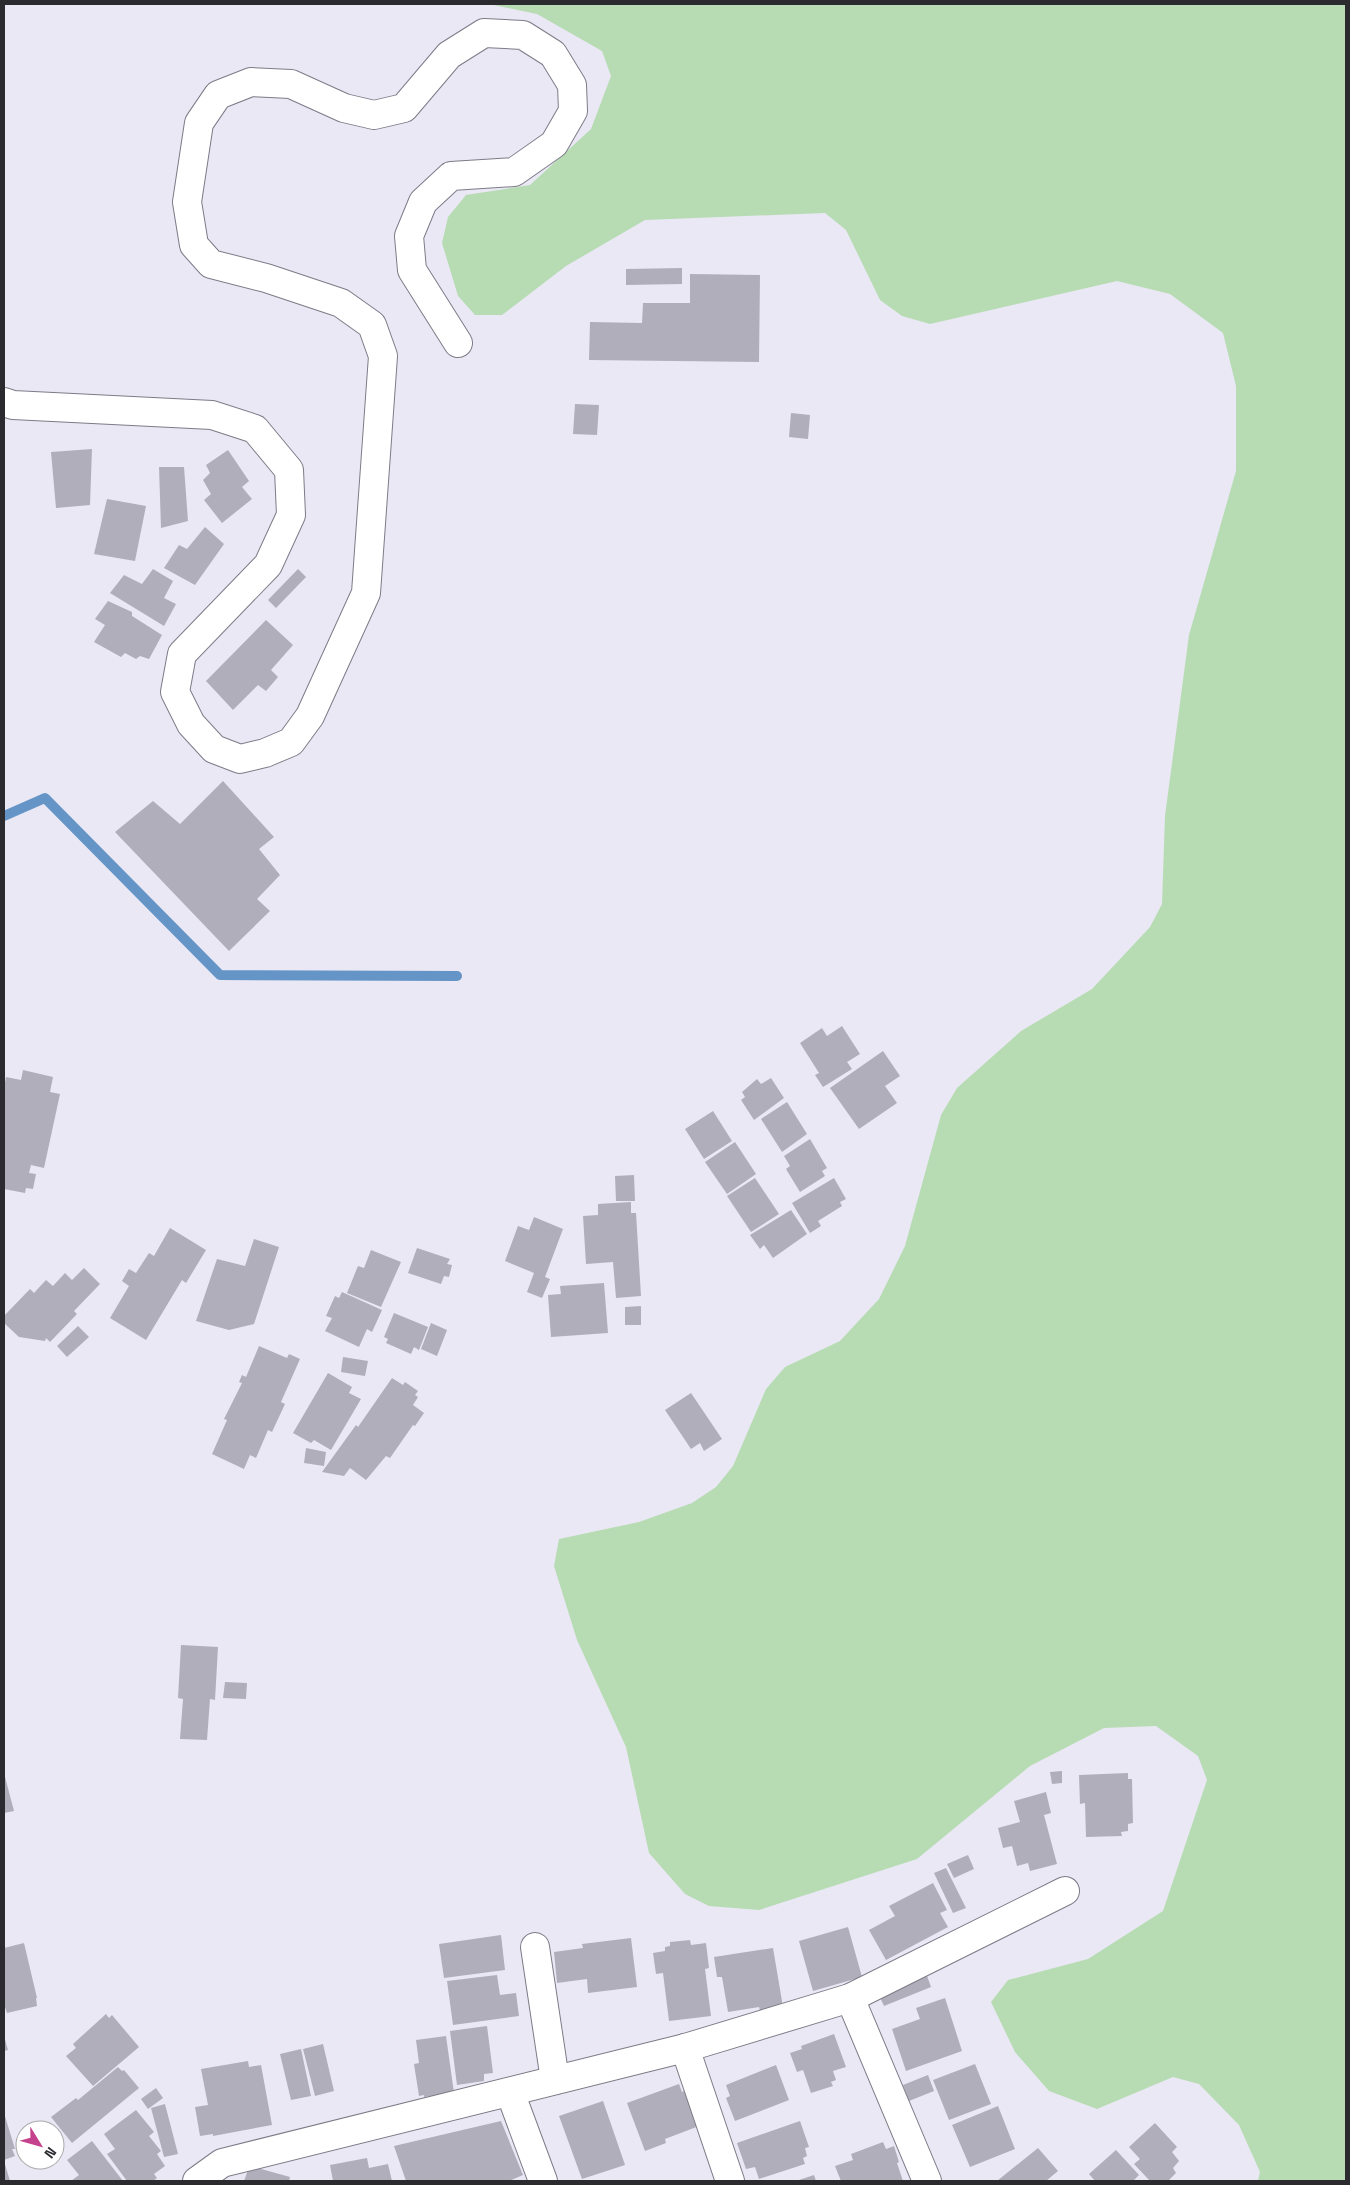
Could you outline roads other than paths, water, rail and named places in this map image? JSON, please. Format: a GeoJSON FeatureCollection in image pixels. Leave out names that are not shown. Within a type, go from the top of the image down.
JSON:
{"type":"FeatureCollection","features":[{"type":"Feature","properties":{"kind":"street"},"geometry":{"type":"LineString","coordinates":[[4,402],[13,405],[212,414],[255,429],[289,470],[291,515],[268,565],[182,654],[175,692],[191,724],[214,749],[240,759],[265,753],[291,742],[310,716],[366,593],[383,356],[372,325],[341,303],[266,278],[211,264],[194,244],[187,202],[199,123],[218,95],[252,82],[291,84],[344,108],[374,115],[404,108],[449,55],[484,34],[523,35],[553,54],[572,86],[574,111],[554,144],[514,172],[451,176],[422,202],[409,236],[412,270],[458,343]]}},
{"type":"Feature","properties":{"kind":"street"},"geometry":{"type":"LineString","coordinates":[[197,2181],[222,2163],[685,2048],[850,1998],[1065,1891]]}},
{"type":"Feature","properties":{"kind":"street"},"geometry":{"type":"LineString","coordinates":[[535,1947],[555,2080]]}},
{"type":"Feature","properties":{"kind":"street"},"geometry":{"type":"LineString","coordinates":[[850,1998],[928,2181]]}},
{"type":"Feature","properties":{"kind":"street"},"geometry":{"type":"LineString","coordinates":[[685,2048],[730,2181]]}},
{"type":"Feature","properties":{"kind":"street"},"geometry":{"type":"LineString","coordinates":[[510,2092],[543,2181]]}},
{"type":"Feature","properties":{"kind":"waterway"},"geometry":{"type":"LineString","coordinates":[[4,816],[45,798],[220,975],[457,976]]}}]}
